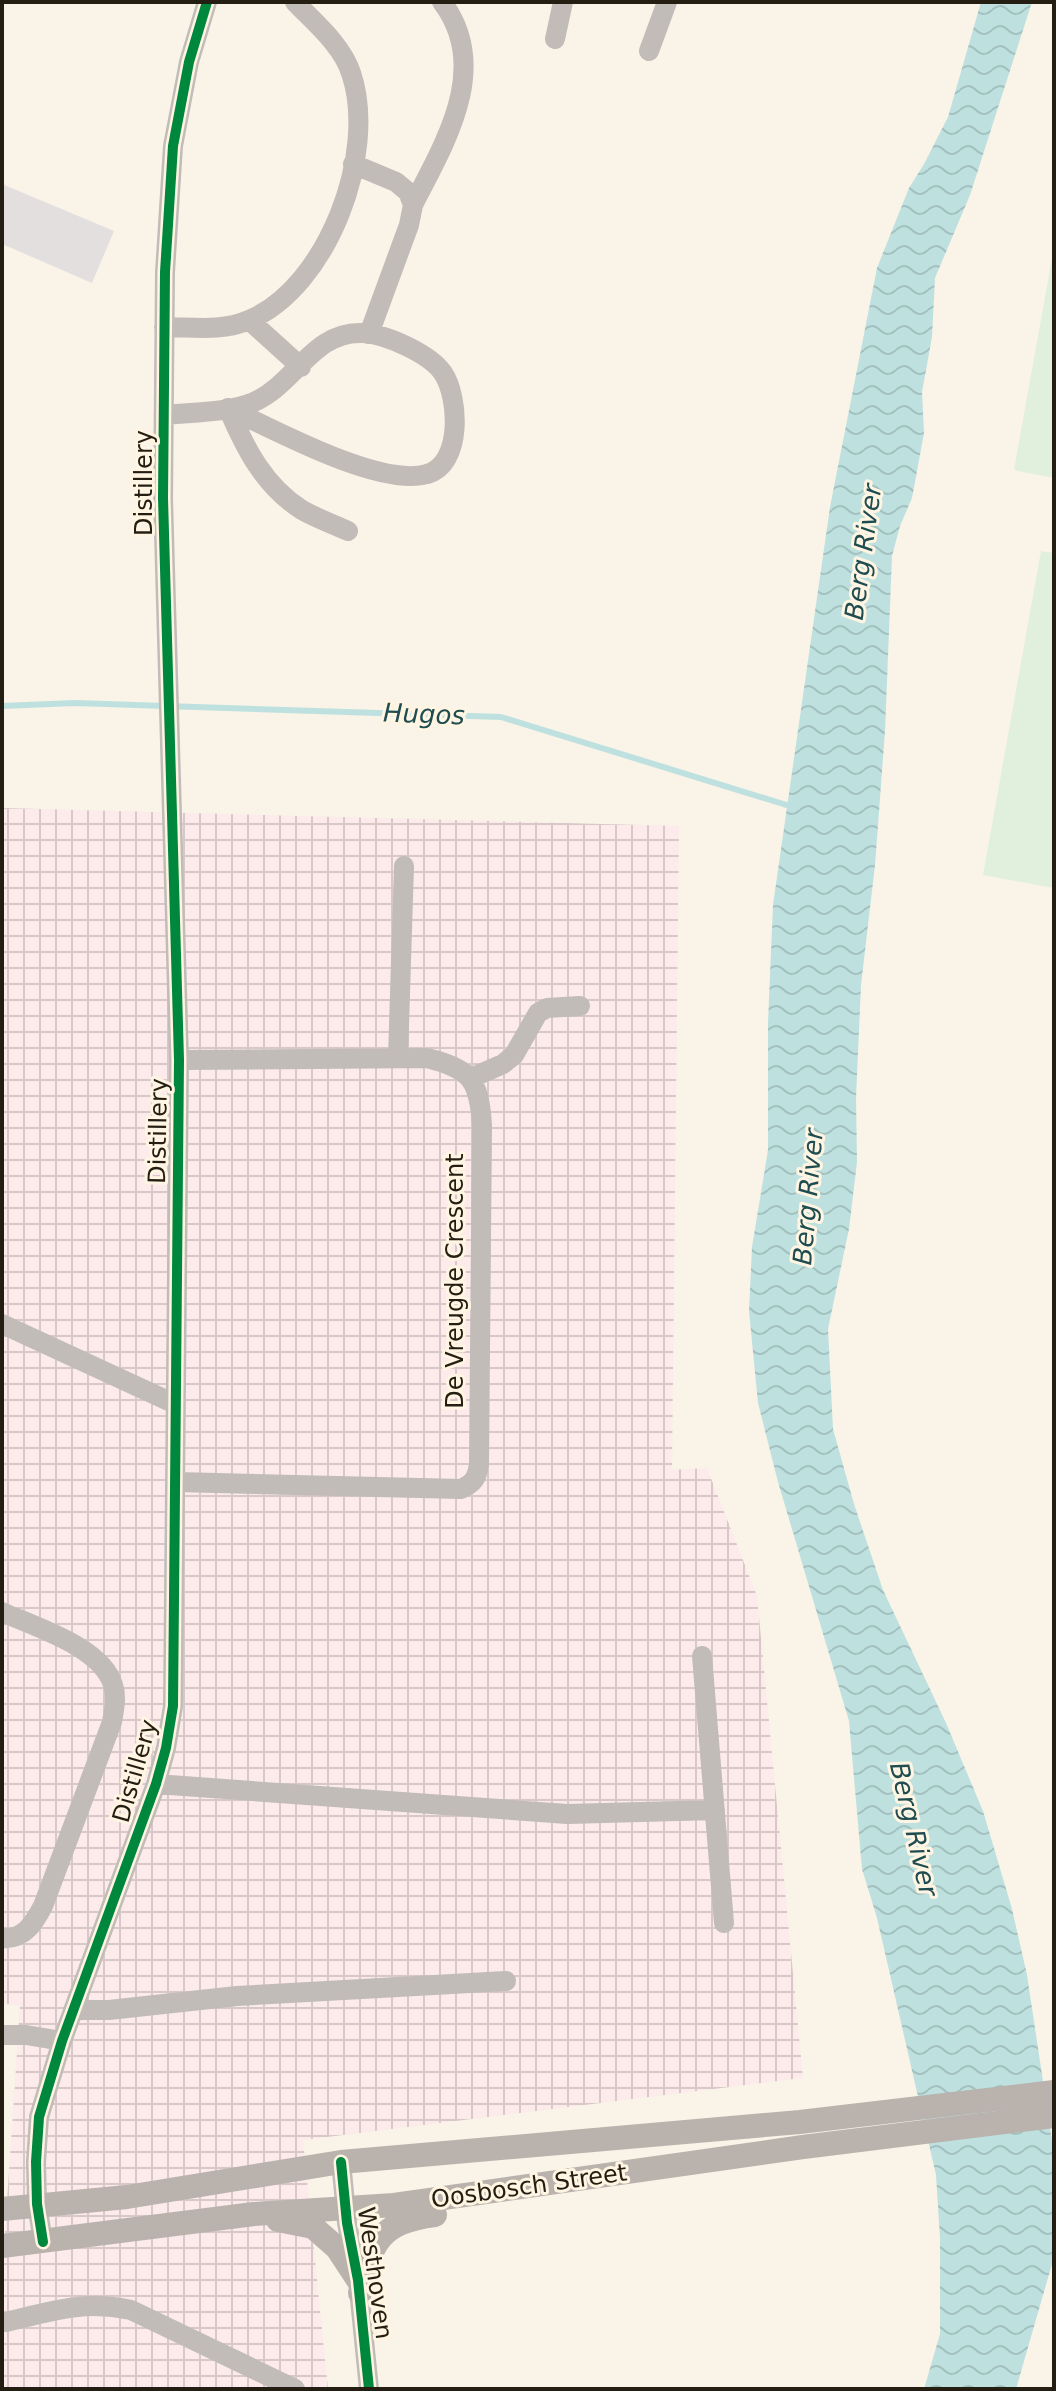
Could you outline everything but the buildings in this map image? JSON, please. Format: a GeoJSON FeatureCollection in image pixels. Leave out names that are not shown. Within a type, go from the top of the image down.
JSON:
{"type":"FeatureCollection","features":[{"type":"Feature","properties":{"kind":"main road","name":"Oosbosch Street"},"geometry":{"type":"LineString","coordinates":[[2,2209],[127,2197],[341,2162],[800,2122],[1054,2092]]}},
{"type":"Feature","properties":{"kind":"main road","name":"Oosbosch Street"},"geometry":{"type":"LineString","coordinates":[[2,2246],[254,2214],[394,2205],[803,2147],[1054,2116]]}},
{"type":"Feature","properties":{"kind":"main road"},"geometry":{"type":"LineString","coordinates":[[359,2286],[375,2245],[384,2234],[404,2220],[544,2199],[596,2177]]}},
{"type":"Feature","properties":{"kind":"main road"},"geometry":{"type":"LineString","coordinates":[[254,2214],[313,2227],[337,2248],[359,2286]]}},
{"type":"Feature","properties":{"kind":"street","name":"Distillery"},"geometry":{"type":"LineString","coordinates":[[43,2242],[37,2204],[39,2117],[62,2041],[156,1784],[173,1706],[179,1060],[163,498],[164,327],[173,146],[189,62],[207,2]]}},
{"type":"Feature","properties":{"kind":"street"},"geometry":{"type":"LineString","coordinates":[[164,327],[224,328],[249,320],[284,299],[308,274],[327,246],[358,144],[360,105],[350,70],[329,36],[295,2]]}},
{"type":"Feature","properties":{"kind":"street"},"geometry":{"type":"LineString","coordinates":[[369,334],[409,225],[413,205],[453,126],[461,93],[464,63],[458,32],[442,2]]}},
{"type":"Feature","properties":{"kind":"street"},"geometry":{"type":"LineString","coordinates":[[555,39],[563,2]]}},
{"type":"Feature","properties":{"kind":"street"},"geometry":{"type":"LineString","coordinates":[[649,51],[667,2]]}},
{"type":"Feature","properties":{"kind":"street"},"geometry":{"type":"LineString","coordinates":[[353,164],[396,182],[408,192],[413,205]]}},
{"type":"Feature","properties":{"kind":"street"},"geometry":{"type":"LineString","coordinates":[[249,320],[301,367]]}},
{"type":"Feature","properties":{"kind":"street"},"geometry":{"type":"LineString","coordinates":[[164,415],[254,402],[301,367],[320,346],[338,336],[369,334],[416,351],[441,370],[452,389],[456,411],[452,444],[443,463],[428,474],[396,475],[363,467],[290,438],[228,408]]}},
{"type":"Feature","properties":{"kind":"street"},"geometry":{"type":"LineString","coordinates":[[228,408],[243,444],[271,485],[303,510],[348,531]]}},
{"type":"Feature","properties":{"kind":"street"},"geometry":{"type":"LineString","coordinates":[[398,1058],[404,866]]}},
{"type":"Feature","properties":{"kind":"street"},"geometry":{"type":"LineString","coordinates":[[179,1060],[427,1058],[454,1065],[471,1078],[503,1064],[514,1055],[538,1013],[547,1008],[580,1006]]}},
{"type":"Feature","properties":{"kind":"street","name":"De Vreugde Crescent"},"geometry":{"type":"LineString","coordinates":[[176,1482],[461,1489],[477,1477],[482,1125],[480,1096],[471,1078]]}},
{"type":"Feature","properties":{"kind":"street"},"geometry":{"type":"LineString","coordinates":[[2,1324],[175,1404]]}},
{"type":"Feature","properties":{"kind":"street"},"geometry":{"type":"LineString","coordinates":[[2,1612],[90,1653],[108,1673],[114,1686],[115,1702],[112,1722],[43,1906],[25,1933],[11,1939],[2,1938]]}},
{"type":"Feature","properties":{"kind":"street"},"geometry":{"type":"LineString","coordinates":[[702,1656],[724,1923]]}},
{"type":"Feature","properties":{"kind":"street"},"geometry":{"type":"LineString","coordinates":[[156,1784],[567,1814],[715,1810]]}},
{"type":"Feature","properties":{"kind":"street"},"geometry":{"type":"LineString","coordinates":[[73,2010],[109,2010],[237,1996],[506,1981]]}},
{"type":"Feature","properties":{"kind":"street"},"geometry":{"type":"LineString","coordinates":[[2,2035],[62,2041]]}},
{"type":"Feature","properties":{"kind":"street","name":"Westhoven"},"geometry":{"type":"LineString","coordinates":[[341,2162],[359,2286],[369,2389]]}},
{"type":"Feature","properties":{"kind":"street"},"geometry":{"type":"LineString","coordinates":[[6,2322],[62,2309],[102,2304],[131,2310],[295,2389]]}},
{"type":"Feature","properties":{"kind":"shaded area"},"geometry":{"type":"Polygon","coordinates":[[[2,808],[679,826],[672,1470],[707,1468],[757,1596],[803,2078],[303,2140],[328,2389],[2,2389],[2,2277],[20,2006],[2,2003],[2,808]]]}},
{"type":"Feature","properties":{"kind":"green space"},"geometry":{"type":"Polygon","coordinates":[[[1054,247],[1054,478],[1014,470],[1054,247]]]}},
{"type":"Feature","properties":{"kind":"green space"},"geometry":{"type":"Polygon","coordinates":[[[1041,551],[1054,553],[1054,888],[983,875],[1041,551]]]}},
{"type":"Feature","properties":{"kind":"water","name":"Berg River"},"geometry":{"type":"Polygon","coordinates":[[[981,2],[1032,2],[970,195],[935,278],[932,337],[922,392],[924,433],[912,498],[892,556],[885,731],[875,865],[861,985],[856,1098],[857,1162],[849,1229],[828,1329],[833,1429],[854,1504],[883,1590],[946,1723],[983,1811],[1012,1909],[1027,1975],[1054,2154],[1054,2257],[1016,2389],[924,2389],[940,2334],[940,2238],[936,2175],[877,1918],[862,1869],[849,1721],[778,1482],[758,1403],[749,1311],[752,1247],[768,1150],[768,1023],[773,905],[830,507],[877,268],[909,188],[948,117],[981,2]]]}},
{"type":"Feature","properties":{"kind":"waterway","name":"Hugos"},"geometry":{"type":"LineString","coordinates":[[2,706],[75,703],[501,717],[793,807]]}},
{"type":"Feature","properties":{"kind":"cycle path"},"geometry":{"type":"LineString","coordinates":[[43,2242],[37,2204],[39,2117],[62,2041],[156,1784],[173,1706],[179,1060],[163,498],[165,272],[173,146],[189,62],[207,2]]}},
{"type":"Feature","properties":{"kind":"cycle path"},"geometry":{"type":"LineString","coordinates":[[341,2162],[347,2223],[358,2280],[369,2389]]}}]}
